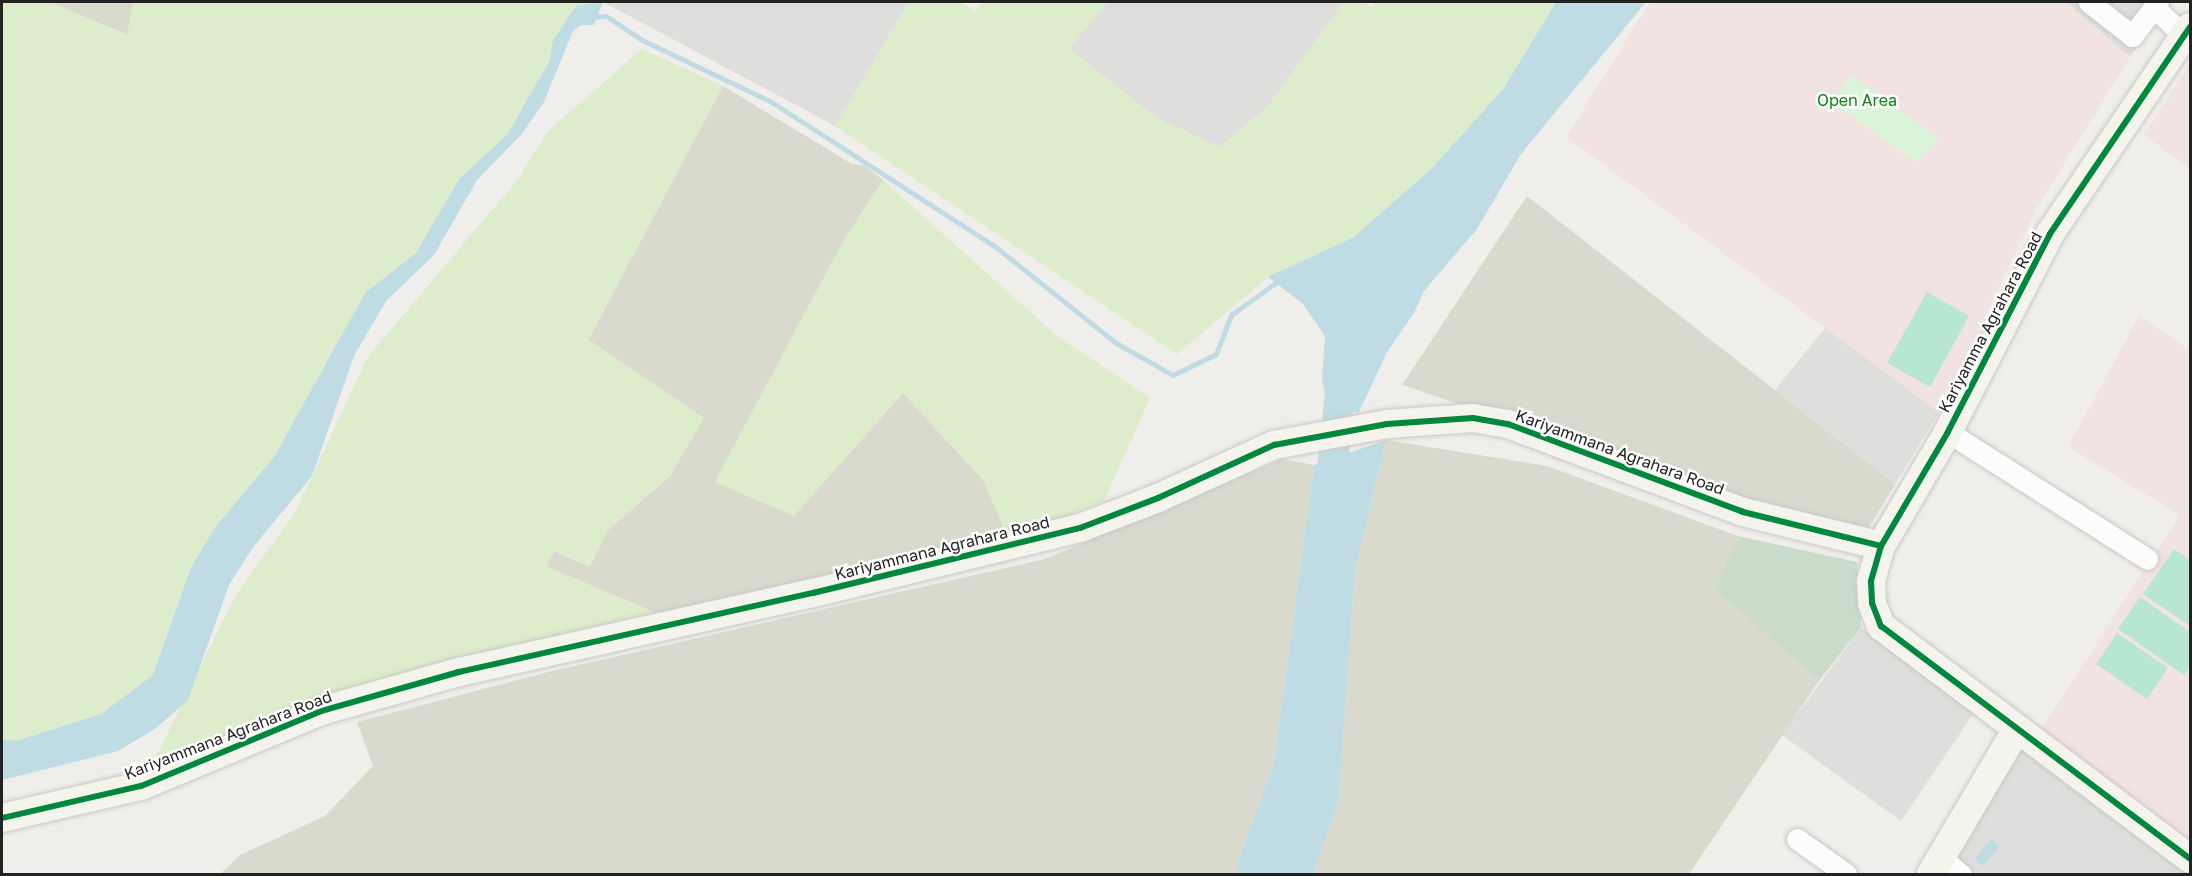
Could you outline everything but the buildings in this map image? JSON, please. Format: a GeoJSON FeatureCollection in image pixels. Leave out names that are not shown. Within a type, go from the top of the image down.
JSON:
{"type":"FeatureCollection","features":[{"type":"Feature","properties":{"kind":"street"},"geometry":{"type":"LineString","coordinates":[[2089,2],[2132,36],[2157,5],[2187,31]]}},
{"type":"Feature","properties":{"kind":"street","name":"Kariyamma Agrahara Road"},"geometry":{"type":"LineString","coordinates":[[2187,31],[2050,234],[1948,432],[1881,546],[1871,582],[1872,603],[1881,626],[2190,859]]}},
{"type":"Feature","properties":{"kind":"street","name":"Kariyammana Agrahara Road"},"geometry":{"type":"LineString","coordinates":[[2,818],[141,786],[321,711],[459,672],[791,598],[1080,528],[1158,498],[1274,445],[1387,424],[1473,418],[1508,424],[1579,452],[1649,473],[1693,495],[1743,512],[1881,546]]}},
{"type":"Feature","properties":{"kind":"street"},"geometry":{"type":"LineString","coordinates":[[1948,432],[2147,559]]}},
{"type":"Feature","properties":{"kind":"street"},"geometry":{"type":"LineString","coordinates":[[1944,869],[2017,729]]}},
{"type":"Feature","properties":{"kind":"street"},"geometry":{"type":"LineString","coordinates":[[1797,839],[1845,874]]}},
{"type":"Feature","properties":{"kind":"shaded area"},"geometry":{"type":"Polygon","coordinates":[[[49,2],[133,2],[128,35],[49,2]]]}},
{"type":"Feature","properties":{"kind":"shaded area"},"geometry":{"type":"Polygon","coordinates":[[[603,2],[909,2],[835,126],[603,2]]]}},
{"type":"Feature","properties":{"kind":"shaded area"},"geometry":{"type":"Polygon","coordinates":[[[1108,2],[1344,2],[1268,106],[1220,147],[1158,119],[1068,48],[1108,2]]]}},
{"type":"Feature","properties":{"kind":"shaded area"},"geometry":{"type":"Polygon","coordinates":[[[1650,2],[2066,2],[2130,57],[2037,208],[1939,412],[1566,137],[1650,2]]]}},
{"type":"Feature","properties":{"kind":"shaded area"},"geometry":{"type":"Polygon","coordinates":[[[2066,2],[2168,2],[2130,57],[2066,2]]]}},
{"type":"Feature","properties":{"kind":"shaded area"},"geometry":{"type":"Polygon","coordinates":[[[2190,63],[2190,169],[2144,135],[2190,63]]]}},
{"type":"Feature","properties":{"kind":"shaded area"},"geometry":{"type":"Polygon","coordinates":[[[723,86],[852,164],[864,165],[883,180],[844,240],[715,482],[794,515],[903,393],[984,481],[1009,540],[668,618],[546,567],[554,551],[590,567],[607,531],[670,476],[703,418],[588,340],[723,86]]]}},
{"type":"Feature","properties":{"kind":"shaded area"},"geometry":{"type":"Polygon","coordinates":[[[1527,196],[1895,484],[1862,539],[1402,385],[1527,196]]]}},
{"type":"Feature","properties":{"kind":"shaded area"},"geometry":{"type":"Polygon","coordinates":[[[2139,316],[2190,350],[2190,843],[2041,729],[2180,515],[2068,447],[2139,316]]]}},
{"type":"Feature","properties":{"kind":"shaded area"},"geometry":{"type":"Polygon","coordinates":[[[1825,328],[1939,412],[1895,484],[1775,390],[1825,328]]]}},
{"type":"Feature","properties":{"kind":"shaded area"},"geometry":{"type":"Polygon","coordinates":[[[1386,440],[1547,466],[1738,536],[1714,589],[1819,681],[1689,874],[1313,874],[1338,804],[1355,569],[1386,440]]]}},
{"type":"Feature","properties":{"kind":"shaded area"},"geometry":{"type":"Polygon","coordinates":[[[1283,459],[1314,465],[1274,762],[1234,874],[220,874],[240,855],[325,816],[373,766],[357,722],[548,672],[1045,559],[1283,459]]]}},
{"type":"Feature","properties":{"kind":"shaded area"},"geometry":{"type":"Polygon","coordinates":[[[1861,627],[1975,711],[1901,821],[1782,735],[1861,627]]]}},
{"type":"Feature","properties":{"kind":"shaded area"},"geometry":{"type":"Polygon","coordinates":[[[2022,745],[2188,874],[1969,874],[1948,859],[2022,745]]]}},
{"type":"Feature","properties":{"kind":"green space"},"geometry":{"type":"Polygon","coordinates":[[[2,2],[49,2],[127,35],[133,2],[604,2],[576,6],[553,40],[550,60],[507,136],[459,179],[416,253],[365,293],[274,457],[216,526],[191,567],[153,675],[101,714],[19,740],[2,740],[2,2]]]}},
{"type":"Feature","properties":{"kind":"green space"},"geometry":{"type":"Polygon","coordinates":[[[909,2],[960,2],[976,11],[983,2],[1108,2],[1069,49],[1158,119],[1220,147],[1268,106],[1344,2],[1364,2],[1371,7],[1376,2],[1556,2],[1504,88],[1432,168],[1354,237],[1268,277],[1177,354],[835,126],[909,2]]]}},
{"type":"Feature","properties":{"kind":"green space"},"geometry":{"type":"Polygon","coordinates":[[[642,49],[723,86],[588,339],[704,418],[670,476],[607,531],[590,567],[555,551],[546,566],[668,618],[156,757],[235,596],[296,511],[367,358],[519,178],[546,133],[642,49]]]}},
{"type":"Feature","properties":{"kind":"green space","name":"Open Area"},"geometry":{"type":"Polygon","coordinates":[[[1851,75],[1939,139],[1916,162],[1832,103],[1851,75]]]}},
{"type":"Feature","properties":{"kind":"green space"},"geometry":{"type":"Polygon","coordinates":[[[883,180],[1058,337],[1150,398],[1104,501],[1009,540],[984,481],[903,393],[794,516],[715,482],[844,240],[883,180]]]}},
{"type":"Feature","properties":{"kind":"green space"},"geometry":{"type":"Polygon","coordinates":[[[1927,292],[1969,316],[1930,387],[1887,363],[1927,292]]]}},
{"type":"Feature","properties":{"kind":"green space"},"geometry":{"type":"Polygon","coordinates":[[[1738,536],[1857,562],[1861,627],[1819,681],[1714,589],[1738,536]]]}},
{"type":"Feature","properties":{"kind":"green space"},"geometry":{"type":"Polygon","coordinates":[[[2174,549],[2190,560],[2190,626],[2143,594],[2174,549]]]}},
{"type":"Feature","properties":{"kind":"green space"},"geometry":{"type":"Polygon","coordinates":[[[2140,597],[2190,632],[2190,666],[2184,675],[2118,629],[2140,597]]]}},
{"type":"Feature","properties":{"kind":"green space"},"geometry":{"type":"Polygon","coordinates":[[[2117,633],[2168,668],[2147,699],[2096,664],[2117,633]]]}},
{"type":"Feature","properties":{"kind":"water"},"geometry":{"type":"Polygon","coordinates":[[[603,2],[594,25],[581,25],[573,31],[544,102],[521,135],[477,180],[434,255],[386,301],[354,356],[312,476],[254,546],[229,585],[188,700],[155,729],[118,751],[2,780],[2,740],[19,740],[101,714],[153,675],[191,567],[216,526],[274,457],[365,293],[416,253],[459,179],[507,135],[550,60],[553,40],[576,6],[603,2]]]}},
{"type":"Feature","properties":{"kind":"water"},"geometry":{"type":"Polygon","coordinates":[[[1556,2],[1646,2],[1521,154],[1477,229],[1424,291],[1414,313],[1387,352],[1359,412],[1329,414],[1322,380],[1325,336],[1303,304],[1268,277],[1354,237],[1432,168],[1504,88],[1556,2]]]}},
{"type":"Feature","properties":{"kind":"water"},"geometry":{"type":"Polygon","coordinates":[[[1386,440],[1355,569],[1338,804],[1313,874],[1234,874],[1274,762],[1314,465],[1386,440]]]}},
{"type":"Feature","properties":{"kind":"water"},"geometry":{"type":"Polygon","coordinates":[[[1991,839],[2000,846],[1983,866],[1975,859],[1991,839]]]}},
{"type":"Feature","properties":{"kind":"waterway"},"geometry":{"type":"LineString","coordinates":[[591,17],[606,16],[642,40],[770,101],[993,245],[1116,343],[1173,375],[1216,354],[1231,315],[1281,279]]}},
{"type":"Feature","properties":{"kind":"waterway"},"geometry":{"type":"LineString","coordinates":[[1329,499],[1342,374]]}},
{"type":"Feature","properties":{"kind":"cycle path"},"geometry":{"type":"LineString","coordinates":[[2190,27],[2050,234],[1948,432],[1881,546],[1871,582],[1872,603],[1881,626],[2190,859]]}},
{"type":"Feature","properties":{"kind":"cycle path"},"geometry":{"type":"LineString","coordinates":[[2,818],[141,786],[321,711],[459,672],[813,593],[1080,528],[1158,498],[1274,445],[1387,424],[1473,418],[1508,424],[1743,512],[1881,546]]}}]}
